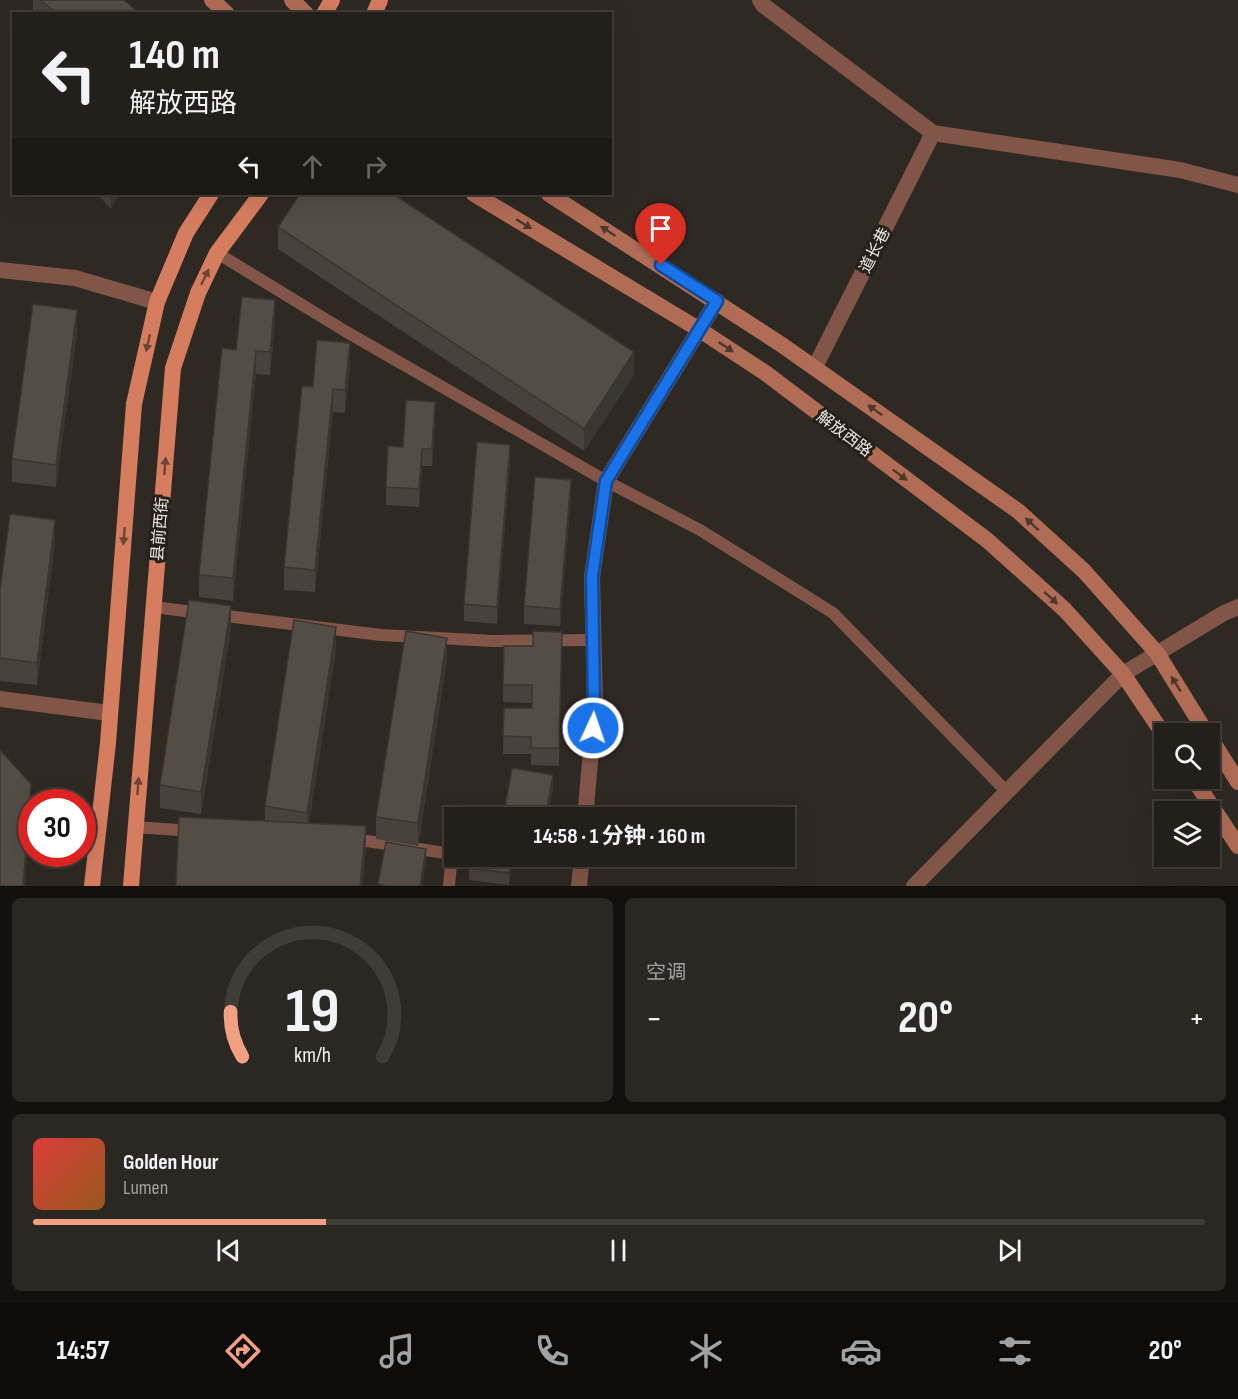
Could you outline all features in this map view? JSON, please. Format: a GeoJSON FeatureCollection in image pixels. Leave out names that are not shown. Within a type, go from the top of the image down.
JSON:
{"type":"FeatureCollection","features":[{"type":"Feature","properties":{"kind":"main road"},"geometry":{"type":"LineString","coordinates":[[212,0],[225,12]]}},
{"type":"Feature","properties":{"kind":"main road"},"geometry":{"type":"LineString","coordinates":[[292,0],[304,12]]}},
{"type":"Feature","properties":{"kind":"main road"},"geometry":{"type":"LineString","coordinates":[[92,886],[110,713],[134,404],[157,302],[186,233],[211,195]]}},
{"type":"Feature","properties":{"kind":"main road","name":"县前西街"},"geometry":{"type":"LineString","coordinates":[[131,886],[173,368],[198,293],[217,253],[260,195]]}},
{"type":"Feature","properties":{"kind":"main road","name":"解放西路"},"geometry":{"type":"LineString","coordinates":[[476,195],[700,330],[764,372],[987,540],[1065,610],[1123,674],[1156,723]]}},
{"type":"Feature","properties":{"kind":"main road"},"geometry":{"type":"LineString","coordinates":[[551,195],[717,301],[815,367],[1018,512],[1084,571],[1157,653],[1201,723]]}},
{"type":"Feature","properties":{"kind":"main road"},"geometry":{"type":"LineString","coordinates":[[1220,754],[1238,782]]}},
{"type":"Feature","properties":{"kind":"main road"},"geometry":{"type":"LineString","coordinates":[[1200,789],[1238,846]]}},
{"type":"Feature","properties":{"kind":"street"},"geometry":{"type":"LineString","coordinates":[[760,0],[763,5],[933,133],[1180,170],[1238,185]]}},
{"type":"Feature","properties":{"kind":"street","name":"道长巷"},"geometry":{"type":"LineString","coordinates":[[815,367],[933,133]]}},
{"type":"Feature","properties":{"kind":"street"},"geometry":{"type":"LineString","coordinates":[[0,270],[75,278],[157,302]]}},
{"type":"Feature","properties":{"kind":"street"},"geometry":{"type":"LineString","coordinates":[[586,807],[594,706],[592,577],[606,481],[717,301]]}},
{"type":"Feature","properties":{"kind":"street"},"geometry":{"type":"LineString","coordinates":[[914,886],[1123,674],[1238,607]]}},
{"type":"Feature","properties":{"kind":"street"},"geometry":{"type":"LineString","coordinates":[[0,699],[110,713]]}},
{"type":"Feature","properties":{"kind":"street"},"geometry":{"type":"LineString","coordinates":[[579,886],[581,867]]}},
{"type":"Feature","properties":{"kind":"lane"},"geometry":{"type":"LineString","coordinates":[[217,253],[345,331],[606,481],[700,530],[833,613],[1007,792]]}},
{"type":"Feature","properties":{"kind":"lane"},"geometry":{"type":"LineString","coordinates":[[153,607],[381,635],[493,641],[593,640]]}},
{"type":"Feature","properties":{"kind":"lane"},"geometry":{"type":"LineString","coordinates":[[135,827],[205,832]]}},
{"type":"Feature","properties":{"kind":"lane"},"geometry":{"type":"LineString","coordinates":[[333,840],[367,841],[452,854],[449,886]]}},
{"type":"Feature","properties":{"kind":"building"},"geometry":{"type":"Polygon","coordinates":[[[40,0],[124,0],[138,12],[55,12],[40,0]]]}},
{"type":"Feature","properties":{"kind":"building"},"geometry":{"type":"Polygon","coordinates":[[[299,195],[395,195],[634,352],[584,429],[278,227],[299,195]]]}},
{"type":"Feature","properties":{"kind":"building"},"geometry":{"type":"Polygon","coordinates":[[[242,297],[275,300],[270,352],[256,351],[233,578],[199,575],[222,348],[236,350],[242,297]]]}},
{"type":"Feature","properties":{"kind":"building"},"geometry":{"type":"Polygon","coordinates":[[[33,304],[77,310],[56,465],[12,459],[33,304]]]}},
{"type":"Feature","properties":{"kind":"building"},"geometry":{"type":"Polygon","coordinates":[[[317,340],[350,343],[345,390],[333,389],[315,570],[284,567],[302,386],[313,387],[317,340]]]}},
{"type":"Feature","properties":{"kind":"building"},"geometry":{"type":"Polygon","coordinates":[[[406,400],[435,402],[432,449],[422,449],[419,489],[386,487],[388,446],[403,447],[406,400]]]}},
{"type":"Feature","properties":{"kind":"building"},"geometry":{"type":"Polygon","coordinates":[[[477,442],[510,445],[497,607],[464,604],[477,442]]]}},
{"type":"Feature","properties":{"kind":"building"},"geometry":{"type":"Polygon","coordinates":[[[535,477],[571,480],[560,609],[524,606],[535,477]]]}},
{"type":"Feature","properties":{"kind":"building"},"geometry":{"type":"Polygon","coordinates":[[[10,514],[55,520],[37,663],[0,658],[0,590],[10,514]]]}},
{"type":"Feature","properties":{"kind":"building"},"geometry":{"type":"Polygon","coordinates":[[[189,600],[231,606],[201,792],[160,785],[189,600]]]}},
{"type":"Feature","properties":{"kind":"building"},"geometry":{"type":"Polygon","coordinates":[[[294,620],[336,627],[307,813],[265,806],[294,620]]]}},
{"type":"Feature","properties":{"kind":"building"},"geometry":{"type":"Polygon","coordinates":[[[406,631],[447,638],[418,823],[376,817],[406,631]]]}},
{"type":"Feature","properties":{"kind":"building"},"geometry":{"type":"Polygon","coordinates":[[[533,631],[562,632],[559,748],[531,748],[531,737],[503,736],[504,708],[532,708],[532,685],[503,685],[504,646],[533,646],[533,631]]]}},
{"type":"Feature","properties":{"kind":"building"},"geometry":{"type":"Polygon","coordinates":[[[0,750],[31,784],[31,789],[18,789],[18,867],[24,867],[23,886],[0,886],[0,750]]]}},
{"type":"Feature","properties":{"kind":"building"},"geometry":{"type":"Polygon","coordinates":[[[512,768],[553,775],[547,807],[505,807],[512,768]]]}},
{"type":"Feature","properties":{"kind":"building"},"geometry":{"type":"Polygon","coordinates":[[[179,817],[366,826],[360,886],[176,886],[179,817]]]}},
{"type":"Feature","properties":{"kind":"building"},"geometry":{"type":"Polygon","coordinates":[[[386,842],[426,849],[420,886],[378,884],[386,842]]]}},
{"type":"Feature","properties":{"kind":"building"},"geometry":{"type":"Polygon","coordinates":[[[469,867],[510,867],[509,873],[469,867]]]}},
{"type":"Feature","properties":{"kind":"route"},"geometry":{"type":"LineString","coordinates":[[593,728],[592,577],[606,481],[717,301],[661,265]]}}]}
